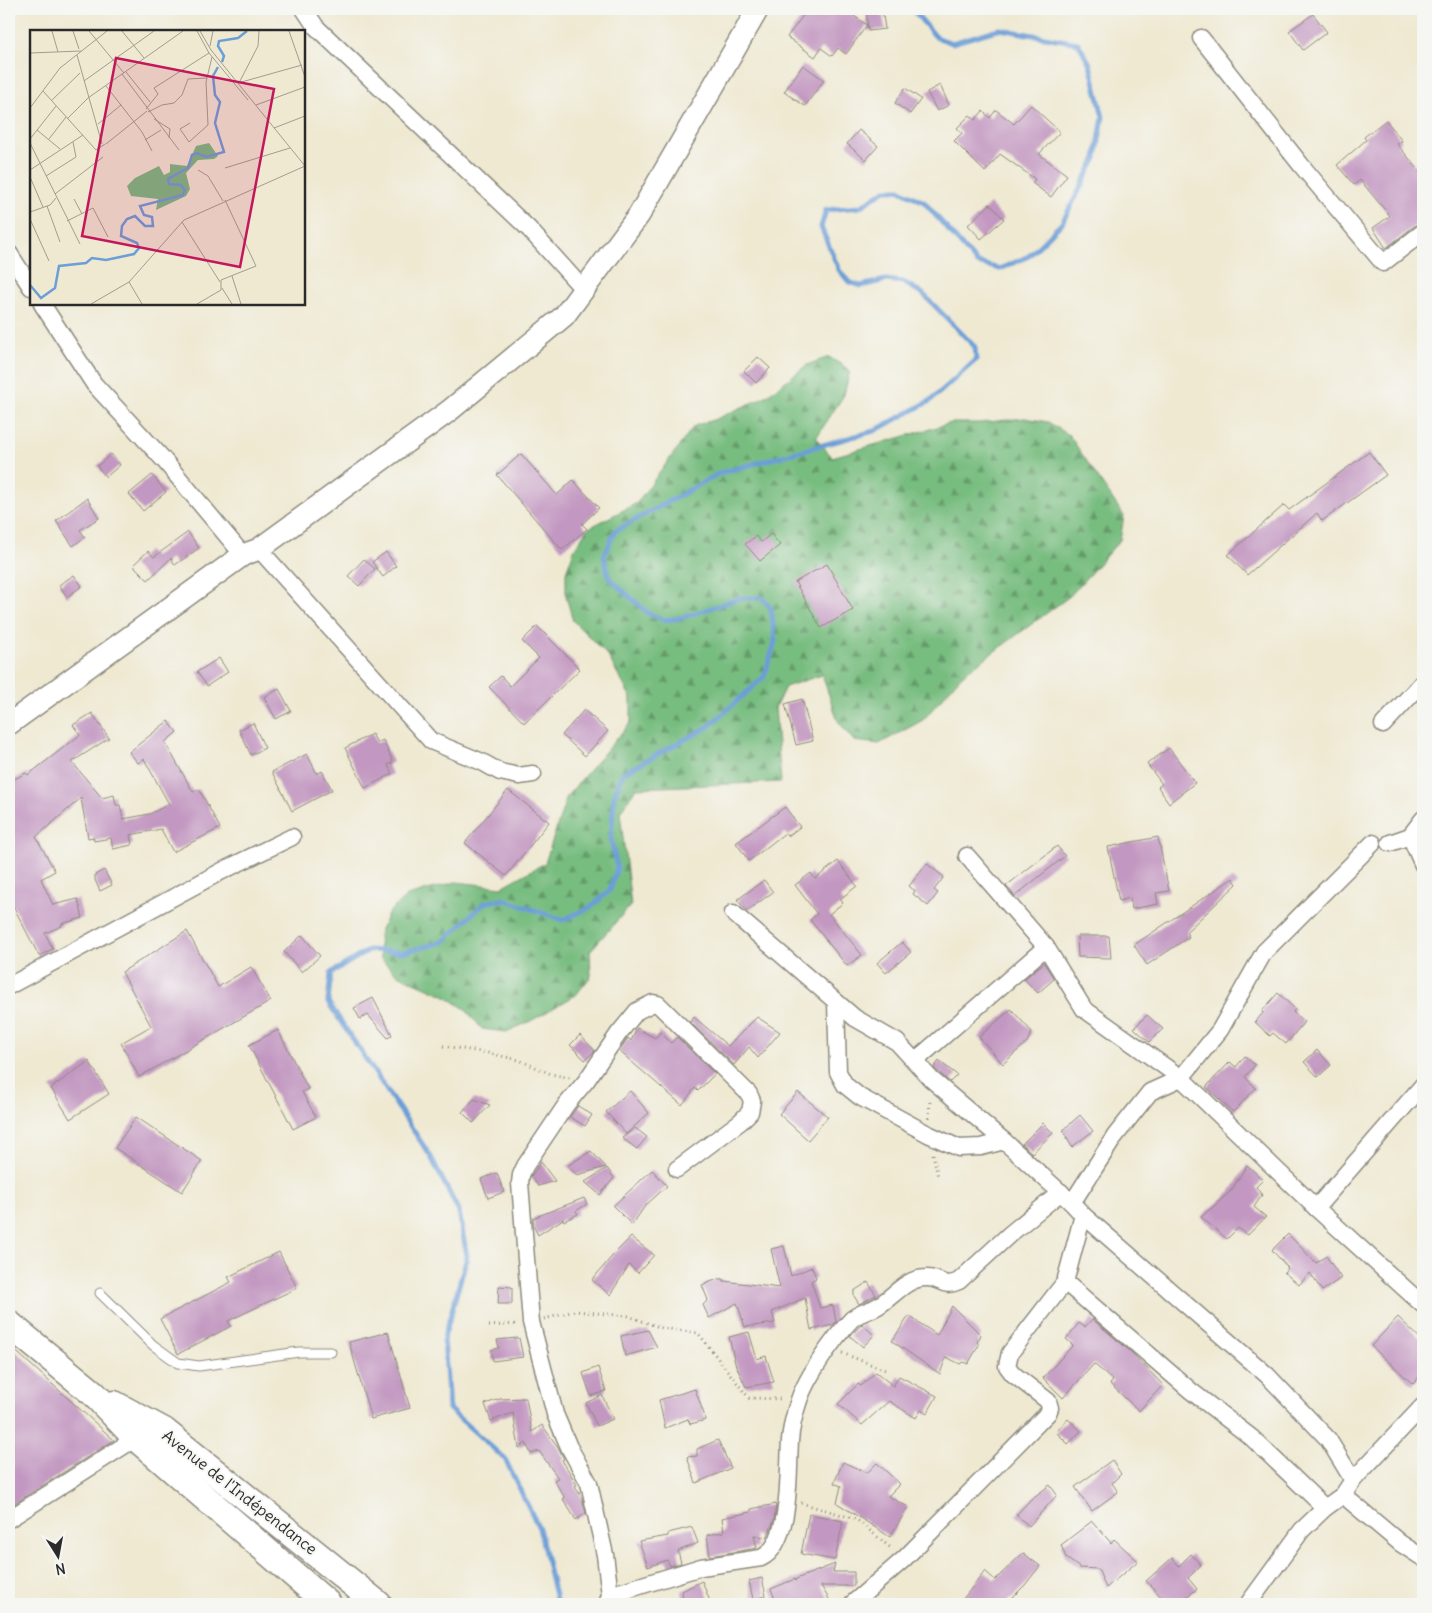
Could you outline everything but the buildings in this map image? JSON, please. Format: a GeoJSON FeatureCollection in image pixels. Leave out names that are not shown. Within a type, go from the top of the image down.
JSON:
{"type":"FeatureCollection","features":[{"type":"Feature","properties":{"kind":"main road","name":"Avenue de l'Indépendance"},"geometry":{"type":"LineString","coordinates":[[9,1324],[93,1393],[136,1438],[327,1604]]}},
{"type":"Feature","properties":{"kind":"main road","name":"Avenue de l'Indépendance"},"geometry":{"type":"LineString","coordinates":[[93,1393],[164,1431],[378,1604]]}},
{"type":"Feature","properties":{"kind":"street"},"geometry":{"type":"LineString","coordinates":[[304,9],[316,27],[529,229],[583,289]]}},
{"type":"Feature","properties":{"kind":"street"},"geometry":{"type":"LineString","coordinates":[[9,724],[449,411],[564,316],[640,215],[758,9]]}},
{"type":"Feature","properties":{"kind":"street"},"geometry":{"type":"LineString","coordinates":[[1201,38],[1301,165],[1383,263],[1423,232]]}},
{"type":"Feature","properties":{"kind":"street"},"geometry":{"type":"LineString","coordinates":[[9,253],[30,285]]}},
{"type":"Feature","properties":{"kind":"street"},"geometry":{"type":"LineString","coordinates":[[43,305],[94,384],[431,741],[482,762],[500,772],[520,776],[533,774]]}},
{"type":"Feature","properties":{"kind":"street"},"geometry":{"type":"LineString","coordinates":[[1383,726],[1423,682]]}},
{"type":"Feature","properties":{"kind":"street"},"geometry":{"type":"LineString","coordinates":[[1390,843],[1410,836],[1423,819]]}},
{"type":"Feature","properties":{"kind":"street"},"geometry":{"type":"LineString","coordinates":[[1410,836],[1423,865]]}},
{"type":"Feature","properties":{"kind":"street"},"geometry":{"type":"LineString","coordinates":[[9,986],[222,871],[292,837]]}},
{"type":"Feature","properties":{"kind":"street"},"geometry":{"type":"LineString","coordinates":[[852,1604],[904,1559],[1048,1413],[1050,1408],[1048,1401],[1013,1374],[1007,1366],[1010,1353],[1065,1282],[1072,1203],[1115,1136],[1150,1092],[1181,1078],[1220,1030],[1264,952],[1373,843]]}},
{"type":"Feature","properties":{"kind":"street"},"geometry":{"type":"LineString","coordinates":[[967,856],[1046,947],[1084,1009],[1181,1078],[1316,1208],[1423,1305]]}},
{"type":"Feature","properties":{"kind":"street"},"geometry":{"type":"LineString","coordinates":[[733,913],[855,1018],[897,1042],[931,1079],[1004,1141],[1267,1375],[1328,1439],[1353,1480]]}},
{"type":"Feature","properties":{"kind":"street"},"geometry":{"type":"LineString","coordinates":[[915,1061],[1046,947]]}},
{"type":"Feature","properties":{"kind":"street"},"geometry":{"type":"LineString","coordinates":[[836,1002],[838,1072],[845,1085],[869,1102],[928,1134],[959,1148],[981,1147],[1004,1141]]}},
{"type":"Feature","properties":{"kind":"street"},"geometry":{"type":"LineString","coordinates":[[677,1169],[740,1122],[750,1112],[752,1101],[749,1094],[658,1004],[653,1003],[637,1011],[619,1033],[586,1081],[566,1104],[521,1175],[531,1322],[555,1414],[569,1447],[589,1483],[605,1555],[608,1600],[701,1568],[762,1558],[769,1554],[776,1543],[784,1521],[790,1474],[790,1439],[800,1399],[813,1372],[852,1319],[877,1307],[910,1281],[928,1278],[944,1284],[952,1284],[959,1281],[1010,1234],[1072,1203]]}},
{"type":"Feature","properties":{"kind":"street"},"geometry":{"type":"LineString","coordinates":[[1316,1208],[1423,1085]]}},
{"type":"Feature","properties":{"kind":"street"},"geometry":{"type":"LineString","coordinates":[[1065,1282],[1191,1391],[1252,1438],[1325,1508]]}},
{"type":"Feature","properties":{"kind":"street"},"geometry":{"type":"LineString","coordinates":[[1248,1604],[1302,1530],[1343,1494],[1353,1480],[1423,1406]]}},
{"type":"Feature","properties":{"kind":"street"},"geometry":{"type":"LineString","coordinates":[[9,1519],[136,1438]]}},
{"type":"Feature","properties":{"kind":"street"},"geometry":{"type":"LineString","coordinates":[[1343,1494],[1400,1543],[1423,1558]]}},
{"type":"Feature","properties":{"kind":"lane"},"geometry":{"type":"LineString","coordinates":[[100,1293],[152,1345],[178,1363],[199,1366],[299,1352],[331,1352]]}},
{"type":"Feature","properties":{"kind":"path"},"geometry":{"type":"LineString","coordinates":[[443,1046],[488,1052],[519,1060],[552,1074],[586,1081]]}},
{"type":"Feature","properties":{"kind":"path"},"geometry":{"type":"LineString","coordinates":[[489,1326],[531,1322],[575,1311],[628,1316],[662,1328],[698,1333],[749,1398],[800,1399]]}},
{"type":"Feature","properties":{"kind":"path"},"geometry":{"type":"LineString","coordinates":[[830,1347],[888,1371]]}},
{"type":"Feature","properties":{"kind":"path"},"geometry":{"type":"LineString","coordinates":[[788,1499],[856,1519],[904,1559]]}},
{"type":"Feature","properties":{"kind":"green space"},"geometry":{"type":"Polygon","coordinates":[[[829,357],[850,370],[844,395],[816,438],[832,457],[951,423],[979,423],[1025,418],[1048,422],[1069,435],[1124,516],[1120,540],[1070,596],[961,676],[923,720],[879,744],[854,741],[838,721],[822,675],[785,687],[775,708],[781,782],[636,788],[620,812],[631,905],[590,951],[591,976],[576,995],[529,1022],[506,1032],[482,1029],[465,1009],[444,995],[398,975],[380,958],[379,934],[389,912],[407,896],[456,882],[502,887],[545,863],[567,796],[631,722],[631,698],[608,656],[573,621],[566,596],[566,572],[574,550],[587,529],[637,503],[694,426],[716,419],[766,396],[807,365],[829,357]]]}},
{"type":"Feature","properties":{"kind":"waterway"},"geometry":{"type":"LineString","coordinates":[[557,1604],[539,1528],[505,1459],[449,1409],[444,1338],[467,1257],[459,1212],[431,1157],[328,1002],[331,973],[369,950],[404,952],[443,942],[484,903],[503,899],[563,920],[591,907],[610,890],[617,868],[611,840],[614,796],[623,773],[708,727],[764,677],[775,642],[771,608],[762,598],[740,598],[681,618],[665,620],[649,614],[609,578],[604,556],[615,531],[720,473],[874,431],[930,401],[976,360],[975,347],[922,293],[903,282],[886,280],[861,286],[849,282],[839,270],[821,227],[826,210],[860,207],[885,190],[900,190],[924,202],[977,263],[1000,269],[1029,256],[1062,223],[1096,158],[1103,117],[1090,64],[1078,43],[1000,29],[952,43],[936,37],[912,9]]}}]}
